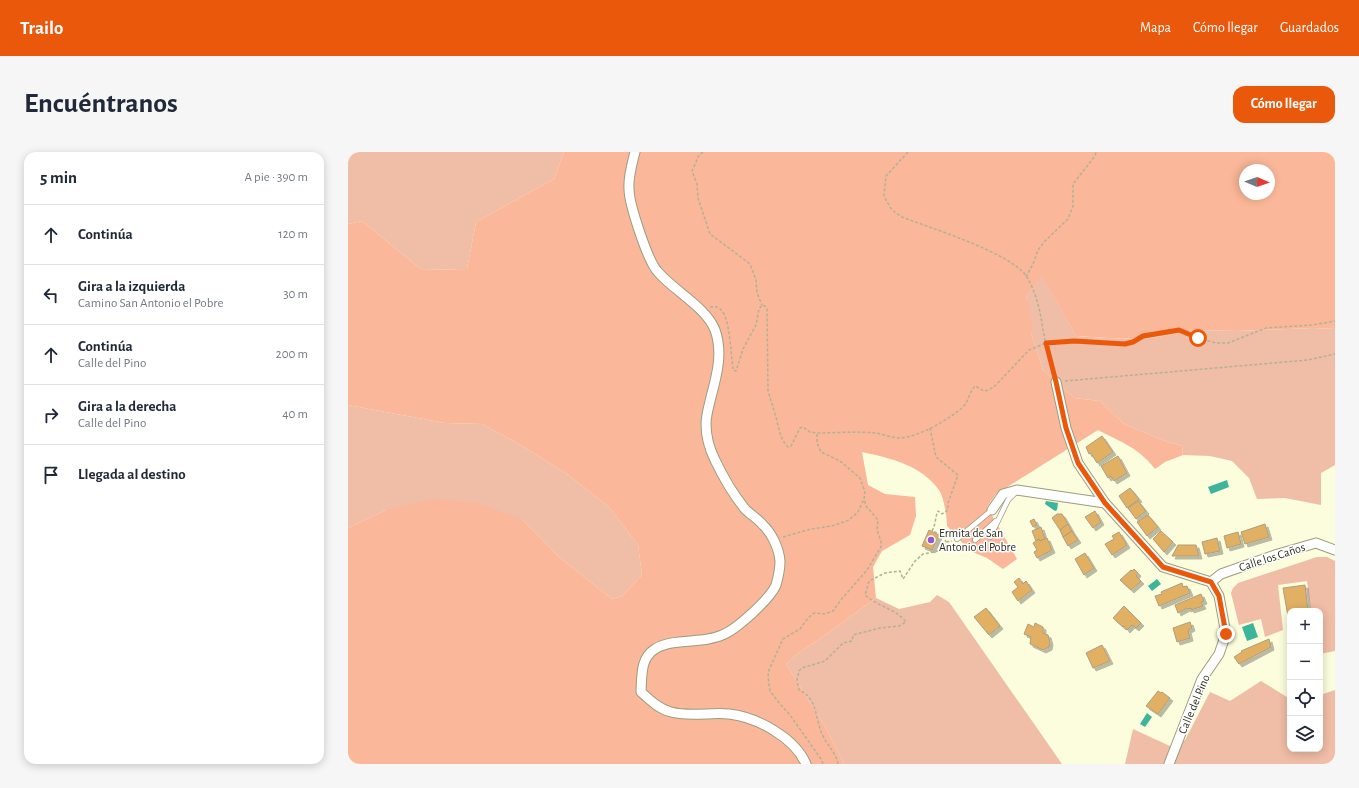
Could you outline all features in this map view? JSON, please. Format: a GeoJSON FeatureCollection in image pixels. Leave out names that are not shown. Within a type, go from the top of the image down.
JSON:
{"type":"FeatureCollection","features":[{"type":"Feature","properties":{"kind":"street"},"geometry":{"type":"LineString","coordinates":[[635,152],[629,188],[631,203],[651,262],[657,272],[708,318],[712,325],[718,347],[719,363],[706,422],[708,444],[719,469],[738,499],[747,511],[765,526],[774,541],[780,560],[776,586],[769,596],[752,613],[723,635],[708,639],[668,644],[654,649],[643,663],[641,692],[657,706],[671,713],[729,714],[752,719],[789,740],[803,757],[806,764]]}},
{"type":"Feature","properties":{"kind":"street"},"geometry":{"type":"LineString","coordinates":[[1056,382],[1066,428],[1078,463],[1105,503],[1163,567],[1211,582]]}},
{"type":"Feature","properties":{"kind":"street"},"geometry":{"type":"LineString","coordinates":[[992,510],[1003,494],[1017,490],[1105,503]]}},
{"type":"Feature","properties":{"kind":"street","name":"Calle los Caños"},"geometry":{"type":"LineString","coordinates":[[1211,582],[1221,574],[1278,554],[1316,543],[1335,550]]}},
{"type":"Feature","properties":{"kind":"street","name":"Calle del Pino"},"geometry":{"type":"LineString","coordinates":[[1169,764],[1202,679],[1219,654],[1226,634],[1219,596],[1211,582]]}},
{"type":"Feature","properties":{"kind":"lane"},"geometry":{"type":"LineString","coordinates":[[990,537],[1008,500],[1017,490]]}},
{"type":"Feature","properties":{"kind":"lane"},"geometry":{"type":"LineString","coordinates":[[957,539],[992,510]]}},
{"type":"Feature","properties":{"kind":"lane"},"geometry":{"type":"LineString","coordinates":[[975,540],[997,520]]}},
{"type":"Feature","properties":{"kind":"path"},"geometry":{"type":"LineString","coordinates":[[703,152],[699,155],[692,172],[697,184],[698,198],[710,234],[750,264],[756,280],[757,293],[762,305],[767,309],[768,390],[770,402],[776,415],[782,438],[788,447],[791,446],[800,428],[803,427],[810,432],[817,433],[875,433],[898,438],[916,434],[942,422],[963,406],[967,402],[972,389],[975,386],[984,391],[989,390],[996,385],[1029,350],[1046,343],[1074,341],[1125,344],[1133,342],[1143,336],[1179,330],[1198,338],[1216,343],[1228,343],[1266,328],[1312,326],[1335,321]]}},
{"type":"Feature","properties":{"kind":"path"},"geometry":{"type":"LineString","coordinates":[[908,152],[886,176],[884,195],[892,210],[902,217],[996,254],[1021,270],[1026,277],[1041,312],[1046,343],[1056,382],[1132,374],[1308,360],[1335,354]]}},
{"type":"Feature","properties":{"kind":"path"},"geometry":{"type":"LineString","coordinates":[[1026,277],[1038,250],[1045,240],[1068,219],[1073,206],[1073,184],[1095,156],[1096,152]]}},
{"type":"Feature","properties":{"kind":"path"},"geometry":{"type":"LineString","coordinates":[[698,309],[713,306],[718,308],[724,314],[727,325],[733,370],[736,371],[743,349],[756,325],[759,309],[762,305]]}},
{"type":"Feature","properties":{"kind":"path"},"geometry":{"type":"LineString","coordinates":[[930,428],[936,457],[958,475],[948,503],[948,510],[942,514],[938,512],[936,515],[935,526],[932,531],[943,535],[946,542]]}},
{"type":"Feature","properties":{"kind":"path"},"geometry":{"type":"LineString","coordinates":[[774,541],[811,529],[832,526],[849,520],[858,512],[864,499],[865,492],[860,478],[840,462],[821,452],[817,443],[817,433]]}},
{"type":"Feature","properties":{"kind":"path"},"geometry":{"type":"LineString","coordinates":[[823,764],[794,720],[770,691],[768,677],[769,670],[783,639],[800,629],[808,618],[814,613],[824,614],[833,611],[867,570],[881,547],[878,520],[866,506],[864,499]]}},
{"type":"Feature","properties":{"kind":"path"},"geometry":{"type":"LineString","coordinates":[[838,764],[837,757],[823,736],[817,714],[810,699],[806,693],[799,690],[797,680],[798,671],[802,668],[825,661],[843,643],[852,641],[853,635],[880,628],[899,626],[906,622],[902,617],[872,601],[865,595],[869,581],[885,573],[900,571],[904,579],[915,561],[923,554],[939,551],[946,542],[957,539]]}},
{"type":"Feature","properties":{"kind":"shaded area"},"geometry":{"type":"Polygon","coordinates":[[[348,152],[564,152],[554,179],[476,222],[467,269],[422,270],[362,221],[348,224],[348,152]]]}},
{"type":"Feature","properties":{"kind":"shaded area"},"geometry":{"type":"Polygon","coordinates":[[[564,152],[1335,152],[1335,329],[1313,328],[1237,331],[1199,330],[1144,339],[1076,336],[1042,276],[1026,297],[1033,326],[1031,333],[1043,370],[1074,398],[1100,401],[1124,424],[1165,441],[1182,446],[1183,455],[1165,462],[1155,469],[1136,451],[1098,430],[996,494],[987,507],[1017,559],[1003,569],[987,558],[970,551],[947,526],[945,508],[941,493],[932,481],[923,474],[904,464],[862,452],[868,485],[885,494],[915,497],[916,516],[910,535],[882,551],[873,567],[876,598],[796,655],[786,664],[826,728],[844,764],[348,764],[348,528],[386,510],[432,499],[477,503],[523,520],[558,556],[612,599],[622,596],[642,575],[638,545],[609,507],[567,474],[519,444],[482,424],[445,423],[348,405],[348,224],[362,221],[422,270],[467,269],[476,222],[554,179],[564,152]]]}},
{"type":"Feature","properties":{"kind":"shaded area"},"geometry":{"type":"Polygon","coordinates":[[[1042,275],[1076,336],[1144,339],[1199,330],[1237,331],[1313,328],[1335,329],[1335,465],[1321,473],[1321,505],[1285,498],[1257,499],[1249,478],[1232,461],[1210,456],[1183,455],[1182,446],[1165,441],[1124,424],[1100,401],[1074,398],[1043,370],[1031,333],[1026,297],[1042,275]]]}},
{"type":"Feature","properties":{"kind":"shaded area"},"geometry":{"type":"Polygon","coordinates":[[[348,405],[445,423],[482,424],[519,444],[567,474],[609,507],[638,545],[642,575],[622,596],[612,599],[558,556],[523,520],[386,510],[348,528],[348,405]]]}},
{"type":"Feature","properties":{"kind":"shaded area"},"geometry":{"type":"Polygon","coordinates":[[[1317,557],[1327,557],[1335,561],[1335,651],[1323,653],[1323,608],[1311,608],[1307,581],[1278,585],[1283,630],[1265,637],[1261,619],[1239,625],[1231,593],[1233,588],[1238,583],[1317,557]]]}},
{"type":"Feature","properties":{"kind":"shaded area"},"geometry":{"type":"Polygon","coordinates":[[[937,595],[949,602],[1062,764],[844,764],[826,728],[786,664],[796,655],[876,598],[899,609],[930,602],[937,595]]]}},
{"type":"Feature","properties":{"kind":"shaded area"},"geometry":{"type":"Polygon","coordinates":[[[1261,681],[1287,697],[1287,752],[1323,752],[1323,694],[1335,690],[1335,764],[1125,764],[1133,729],[1172,747],[1185,740],[1210,692],[1230,701],[1261,681]]]}},
{"type":"Feature","properties":{"kind":"water"},"geometry":{"type":"Polygon","coordinates":[[[1227,480],[1229,487],[1211,494],[1208,487],[1227,480]]]}},
{"type":"Feature","properties":{"kind":"water"},"geometry":{"type":"Polygon","coordinates":[[[1046,501],[1058,503],[1057,510],[1055,511],[1045,504],[1046,501]]]}},
{"type":"Feature","properties":{"kind":"water"},"geometry":{"type":"Polygon","coordinates":[[[1157,579],[1161,584],[1152,591],[1148,586],[1157,579]]]}},
{"type":"Feature","properties":{"kind":"water"},"geometry":{"type":"Polygon","coordinates":[[[1253,623],[1258,637],[1247,641],[1242,627],[1253,623]]]}},
{"type":"Feature","properties":{"kind":"water"},"geometry":{"type":"Polygon","coordinates":[[[1147,713],[1152,717],[1145,727],[1140,724],[1147,713]]]}},
{"type":"Feature","properties":{"kind":"building"},"geometry":{"type":"Polygon","coordinates":[[[1102,436],[1113,452],[1097,463],[1091,453],[1089,454],[1086,447],[1102,436]]]}},
{"type":"Feature","properties":{"kind":"building"},"geometry":{"type":"Polygon","coordinates":[[[1118,456],[1127,473],[1114,481],[1111,476],[1108,478],[1101,466],[1118,456]]]}},
{"type":"Feature","properties":{"kind":"building"},"geometry":{"type":"Polygon","coordinates":[[[1130,488],[1139,499],[1127,508],[1119,496],[1130,488]]]}},
{"type":"Feature","properties":{"kind":"building"},"geometry":{"type":"Polygon","coordinates":[[[1138,501],[1146,511],[1136,519],[1128,508],[1138,501]]]}},
{"type":"Feature","properties":{"kind":"building"},"geometry":{"type":"Polygon","coordinates":[[[1095,511],[1101,522],[1093,528],[1085,517],[1095,511]]]}},
{"type":"Feature","properties":{"kind":"building"},"geometry":{"type":"Polygon","coordinates":[[[1057,514],[1062,514],[1068,524],[1060,530],[1052,518],[1057,514]]]}},
{"type":"Feature","properties":{"kind":"building"},"geometry":{"type":"Polygon","coordinates":[[[1148,515],[1158,527],[1147,536],[1137,522],[1148,515]]]}},
{"type":"Feature","properties":{"kind":"building"},"geometry":{"type":"Polygon","coordinates":[[[1034,519],[1037,525],[1033,527],[1030,521],[1034,519]]]}},
{"type":"Feature","properties":{"kind":"building"},"geometry":{"type":"Polygon","coordinates":[[[1068,524],[1072,531],[1063,537],[1060,530],[1068,524]]]}},
{"type":"Feature","properties":{"kind":"building"},"geometry":{"type":"Polygon","coordinates":[[[1265,524],[1269,537],[1245,544],[1241,532],[1265,524]]]}},
{"type":"Feature","properties":{"kind":"building"},"geometry":{"type":"Polygon","coordinates":[[[1041,527],[1045,539],[1040,541],[1039,539],[1036,541],[1032,531],[1041,527]]]}},
{"type":"Feature","properties":{"kind":"building","name":"Ermita de San Antonio el Pobre"},"geometry":{"type":"Polygon","coordinates":[[[929,530],[939,535],[932,550],[922,546],[929,530]]]}},
{"type":"Feature","properties":{"kind":"building"},"geometry":{"type":"Polygon","coordinates":[[[1072,531],[1078,540],[1068,546],[1063,537],[1072,531]]]}},
{"type":"Feature","properties":{"kind":"building"},"geometry":{"type":"Polygon","coordinates":[[[1161,531],[1173,542],[1164,552],[1153,539],[1161,531]]]}},
{"type":"Feature","properties":{"kind":"building"},"geometry":{"type":"Polygon","coordinates":[[[1119,532],[1127,545],[1112,555],[1105,544],[1114,539],[1112,536],[1119,532]]]}},
{"type":"Feature","properties":{"kind":"building"},"geometry":{"type":"Polygon","coordinates":[[[1238,532],[1241,544],[1227,548],[1224,536],[1238,532]]]}},
{"type":"Feature","properties":{"kind":"building"},"geometry":{"type":"Polygon","coordinates":[[[1047,538],[1052,550],[1037,558],[1034,552],[1037,550],[1033,543],[1039,539],[1040,541],[1047,538]]]}},
{"type":"Feature","properties":{"kind":"building"},"geometry":{"type":"Polygon","coordinates":[[[1217,538],[1220,551],[1205,554],[1202,542],[1217,538]]]}},
{"type":"Feature","properties":{"kind":"building"},"geometry":{"type":"Polygon","coordinates":[[[1178,545],[1196,545],[1199,556],[1172,556],[1178,545]]]}},
{"type":"Feature","properties":{"kind":"building"},"geometry":{"type":"Polygon","coordinates":[[[1085,553],[1094,568],[1084,575],[1075,559],[1085,553]]]}},
{"type":"Feature","properties":{"kind":"building"},"geometry":{"type":"Polygon","coordinates":[[[1134,569],[1138,573],[1136,576],[1141,581],[1131,590],[1120,580],[1134,569]]]}},
{"type":"Feature","properties":{"kind":"building"},"geometry":{"type":"Polygon","coordinates":[[[1019,578],[1023,584],[1026,581],[1032,590],[1018,601],[1012,592],[1018,587],[1014,582],[1019,578]]]}},
{"type":"Feature","properties":{"kind":"building"},"geometry":{"type":"Polygon","coordinates":[[[1182,583],[1183,587],[1187,586],[1190,593],[1159,606],[1155,596],[1162,594],[1161,592],[1182,583]]]}},
{"type":"Feature","properties":{"kind":"building"},"geometry":{"type":"Polygon","coordinates":[[[1305,585],[1308,608],[1287,608],[1287,611],[1283,588],[1305,585]]]}},
{"type":"Feature","properties":{"kind":"building"},"geometry":{"type":"Polygon","coordinates":[[[1201,594],[1204,601],[1201,602],[1203,606],[1191,610],[1191,608],[1187,608],[1178,613],[1175,605],[1201,594]]]}},
{"type":"Feature","properties":{"kind":"building"},"geometry":{"type":"Polygon","coordinates":[[[1124,606],[1141,623],[1136,628],[1132,625],[1127,630],[1113,618],[1124,606]]]}},
{"type":"Feature","properties":{"kind":"building"},"geometry":{"type":"Polygon","coordinates":[[[986,608],[1000,626],[989,635],[974,617],[986,608]]]}},
{"type":"Feature","properties":{"kind":"building"},"geometry":{"type":"Polygon","coordinates":[[[1190,622],[1192,628],[1188,630],[1190,638],[1177,642],[1173,628],[1190,622]]]}},
{"type":"Feature","properties":{"kind":"building"},"geometry":{"type":"Polygon","coordinates":[[[1035,623],[1043,627],[1043,633],[1048,635],[1050,642],[1049,647],[1043,650],[1030,644],[1031,637],[1024,634],[1028,624],[1034,627],[1035,623]]]}},
{"type":"Feature","properties":{"kind":"building"},"geometry":{"type":"Polygon","coordinates":[[[1269,639],[1271,647],[1239,664],[1234,657],[1242,652],[1241,651],[1269,639]]]}},
{"type":"Feature","properties":{"kind":"building"},"geometry":{"type":"Polygon","coordinates":[[[1102,645],[1110,661],[1093,668],[1086,653],[1102,645]]]}},
{"type":"Feature","properties":{"kind":"building"},"geometry":{"type":"Polygon","coordinates":[[[1158,691],[1170,698],[1158,714],[1146,706],[1158,691]]]}},
{"type":"Feature","properties":{"kind":"place","name":"Ermita de San Antonio el Pobre"},"geometry":{"type":"Point","coordinates":[931,540]}},
{"type":"Feature","properties":{"kind":"route"},"geometry":{"type":"LineString","coordinates":[[1198,338],[1179,330],[1143,336],[1133,342],[1125,344],[1074,341],[1046,343],[1066,428],[1078,463],[1105,503],[1163,567],[1211,582],[1219,596],[1226,634]]}}]}
